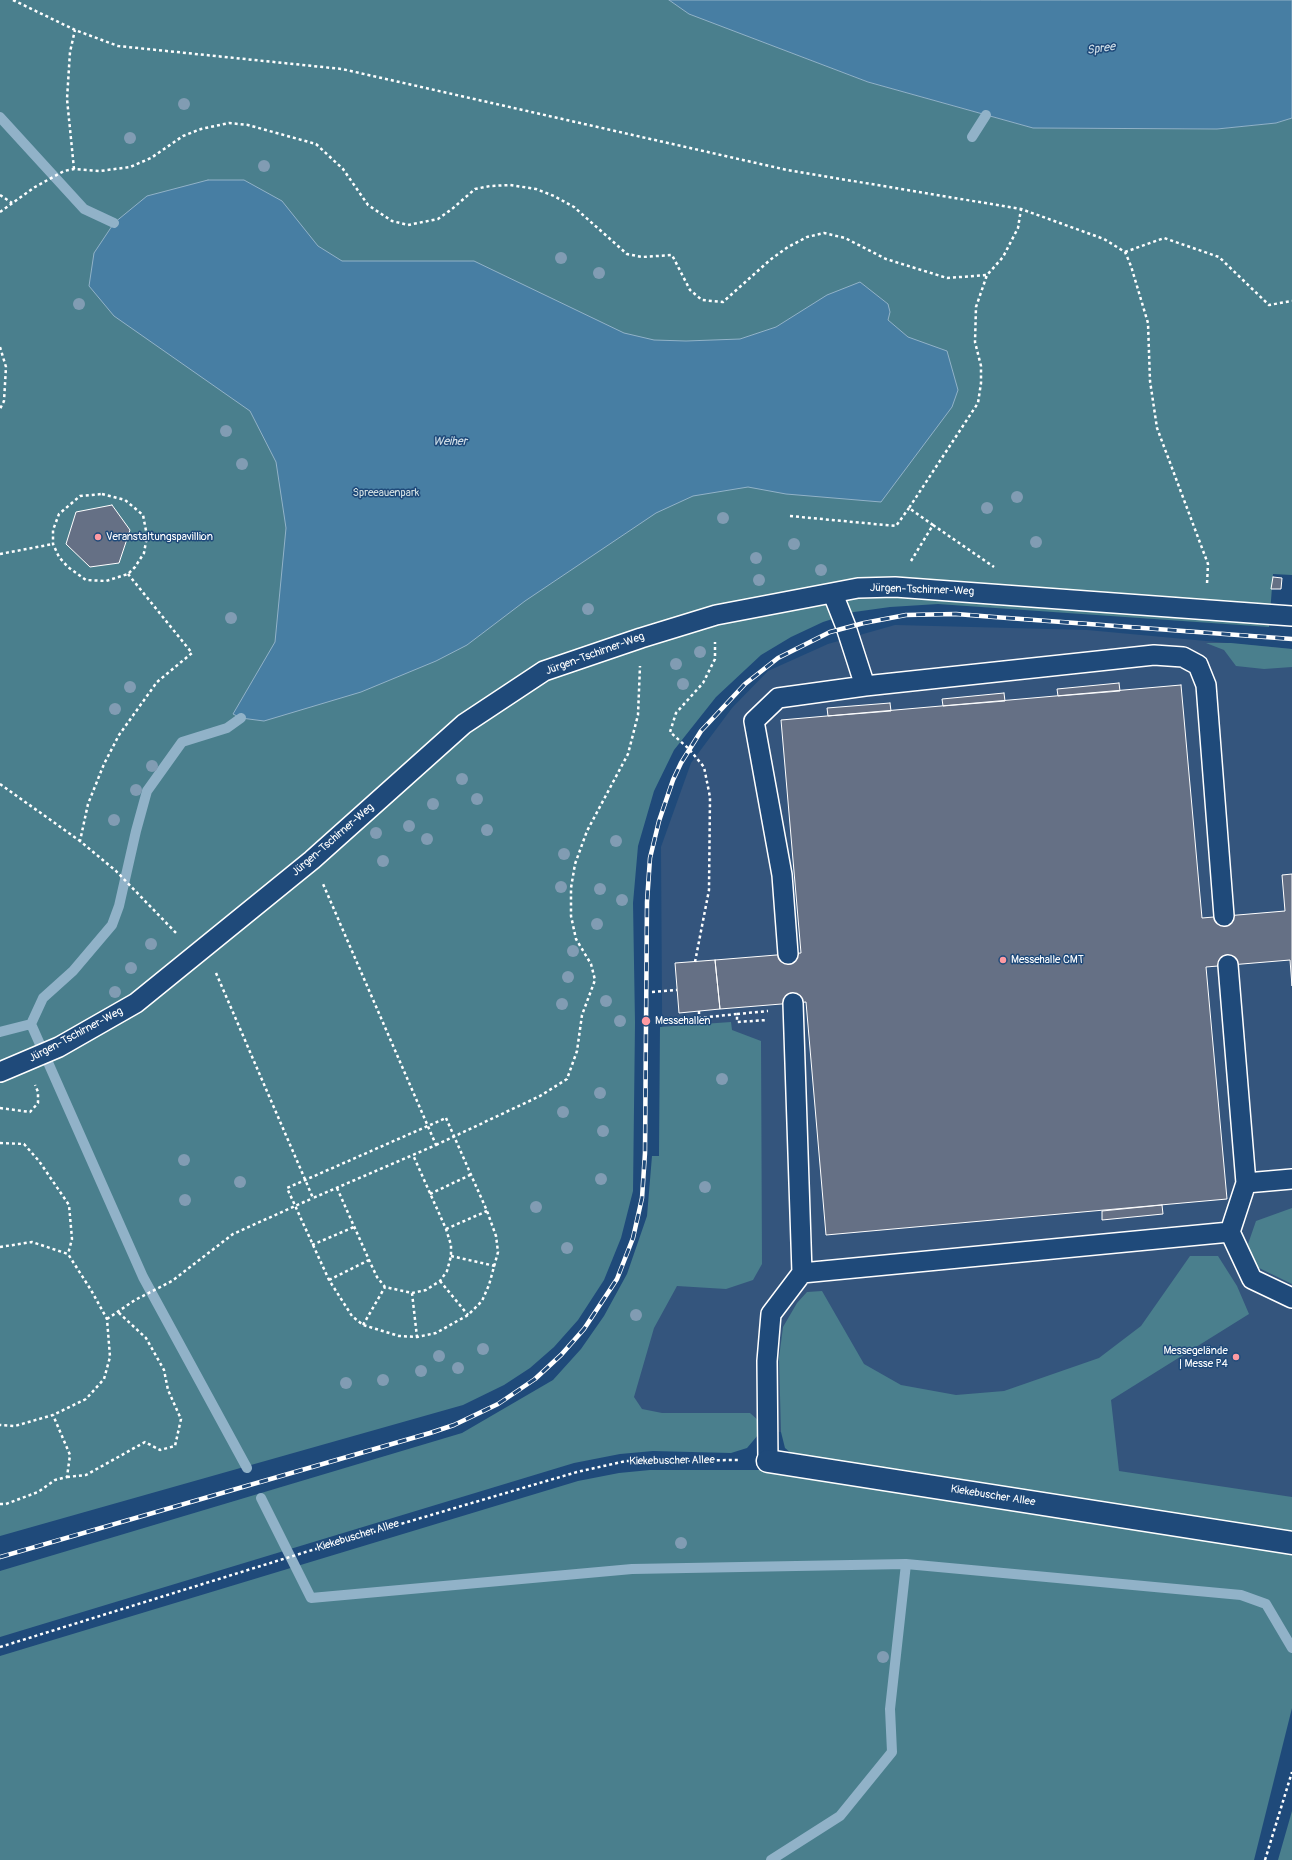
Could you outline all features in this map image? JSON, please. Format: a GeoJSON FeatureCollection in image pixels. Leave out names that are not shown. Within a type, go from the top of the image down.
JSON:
{"type":"FeatureCollection","features":[{"type":"Feature","properties":{"kind":"street","name":"Kiekebuscher Allee"},"geometry":{"type":"LineString","coordinates":[[768,1461],[1292,1543]]}},
{"type":"Feature","properties":{"kind":"lane","name":"Jürgen-Tschirner-Weg"},"geometry":{"type":"LineString","coordinates":[[12,1068],[59,1047],[136,1003],[312,860],[464,724],[544,671],[641,638],[716,615],[833,594],[858,588],[895,587],[1292,616]]}},
{"type":"Feature","properties":{"kind":"lane"},"geometry":{"type":"LineString","coordinates":[[833,594],[846,627],[865,686]]}},
{"type":"Feature","properties":{"kind":"lane"},"geometry":{"type":"LineString","coordinates":[[788,954],[782,876],[754,721],[778,698],[865,686],[1154,655],[1183,657],[1198,665],[1206,685],[1224,916]]}},
{"type":"Feature","properties":{"kind":"lane"},"geometry":{"type":"LineString","coordinates":[[1228,965],[1246,1183],[1230,1232],[1252,1279],[1292,1298]]}},
{"type":"Feature","properties":{"kind":"lane"},"geometry":{"type":"LineString","coordinates":[[768,1461],[768,1362],[771,1314],[802,1273],[793,1011]]}},
{"type":"Feature","properties":{"kind":"lane"},"geometry":{"type":"LineString","coordinates":[[1246,1183],[1292,1179]]}},
{"type":"Feature","properties":{"kind":"lane"},"geometry":{"type":"LineString","coordinates":[[802,1273],[1230,1232]]}},
{"type":"Feature","properties":{"kind":"path"},"geometry":{"type":"LineString","coordinates":[[13,0],[74,30],[118,46],[342,69],[788,170],[1021,209],[1104,239],[1125,252],[1131,266],[1148,323],[1150,381],[1157,428],[1208,564],[1206,609]]}},
{"type":"Feature","properties":{"kind":"path"},"geometry":{"type":"LineString","coordinates":[[74,30],[70,52],[67,99],[74,168]]}},
{"type":"Feature","properties":{"kind":"path"},"geometry":{"type":"LineString","coordinates":[[0,212],[36,187],[64,171],[74,168],[100,171],[130,167],[151,158],[183,136],[201,129],[229,123],[248,125],[316,144],[344,169],[368,205],[392,221],[408,225],[438,219],[475,189],[490,186],[510,185],[536,189],[554,196],[574,208],[627,254],[642,257],[672,255],[690,290],[702,300],[724,302],[770,260],[788,247],[807,237],[824,233],[845,238],[886,260],[947,278],[987,275]]}},
{"type":"Feature","properties":{"kind":"path"},"geometry":{"type":"LineString","coordinates":[[0,195],[12,203]]}},
{"type":"Feature","properties":{"kind":"path"},"geometry":{"type":"LineString","coordinates":[[790,516],[896,526],[978,403],[981,383],[981,366],[975,342],[976,307],[987,275],[1006,251],[1018,228],[1021,209]]}},
{"type":"Feature","properties":{"kind":"path"},"geometry":{"type":"LineString","coordinates":[[1125,252],[1164,238],[1218,257],[1269,305],[1292,301]]}},
{"type":"Feature","properties":{"kind":"path"},"geometry":{"type":"LineString","coordinates":[[0,347],[6,367],[4,401],[0,409]]}},
{"type":"Feature","properties":{"kind":"path"},"geometry":{"type":"LineString","coordinates":[[102,494],[125,500],[142,515],[147,536],[144,553],[135,567],[128,574],[106,581],[86,580],[68,567],[59,556],[53,544],[53,530],[59,514],[80,496],[102,494]]}},
{"type":"Feature","properties":{"kind":"path"},"geometry":{"type":"LineString","coordinates":[[909,508],[998,570]]}},
{"type":"Feature","properties":{"kind":"path"},"geometry":{"type":"LineString","coordinates":[[895,587],[933,526]]}},
{"type":"Feature","properties":{"kind":"path"},"geometry":{"type":"LineString","coordinates":[[0,554],[53,544]]}},
{"type":"Feature","properties":{"kind":"path"},"geometry":{"type":"LineString","coordinates":[[80,841],[88,804],[104,764],[119,736],[157,682],[192,653],[128,574]]}},
{"type":"Feature","properties":{"kind":"path"},"geometry":{"type":"LineString","coordinates":[[695,962],[709,890],[710,798],[704,767],[689,749],[670,732],[676,713],[703,683],[715,659],[716,615]]}},
{"type":"Feature","properties":{"kind":"path"},"geometry":{"type":"LineString","coordinates":[[107,1320],[135,1300],[172,1281],[232,1234],[454,1137],[540,1096],[567,1079],[577,1052],[582,1015],[596,980],[591,964],[576,939],[571,916],[570,888],[575,864],[587,830],[628,754],[638,715],[641,638]]}},
{"type":"Feature","properties":{"kind":"path"},"geometry":{"type":"LineString","coordinates":[[0,784],[80,841],[116,871],[198,954],[306,1180],[313,1198]]}},
{"type":"Feature","properties":{"kind":"path"},"geometry":{"type":"LineString","coordinates":[[312,860],[436,1145]]}},
{"type":"Feature","properties":{"kind":"path"},"geometry":{"type":"LineString","coordinates":[[652,992],[677,990]]}},
{"type":"Feature","properties":{"kind":"path"},"geometry":{"type":"LineString","coordinates":[[698,1011],[699,1018],[774,1011]]}},
{"type":"Feature","properties":{"kind":"path"},"geometry":{"type":"LineString","coordinates":[[737,1014],[738,1022],[793,1011]]}},
{"type":"Feature","properties":{"kind":"path"},"geometry":{"type":"LineString","coordinates":[[0,1108],[30,1112],[38,1103],[38,1092],[35,1085],[12,1068]]}},
{"type":"Feature","properties":{"kind":"path"},"geometry":{"type":"LineString","coordinates":[[446,1118],[454,1137],[487,1211],[497,1242],[498,1252],[495,1266],[482,1301],[468,1315],[436,1333],[417,1337],[399,1336],[363,1324],[352,1316],[330,1280],[312,1245],[287,1188],[446,1118]]}},
{"type":"Feature","properties":{"kind":"path"},"geometry":{"type":"LineString","coordinates":[[0,1143],[24,1144],[39,1161],[68,1205],[72,1239],[68,1254]]}},
{"type":"Feature","properties":{"kind":"path"},"geometry":{"type":"LineString","coordinates":[[337,1188],[369,1260],[378,1277],[386,1287],[412,1293],[426,1290],[440,1281],[447,1271],[451,1256],[451,1245],[446,1229],[413,1155]]}},
{"type":"Feature","properties":{"kind":"path"},"geometry":{"type":"LineString","coordinates":[[430,1194],[470,1175]]}},
{"type":"Feature","properties":{"kind":"path"},"geometry":{"type":"LineString","coordinates":[[446,1229],[487,1211]]}},
{"type":"Feature","properties":{"kind":"path"},"geometry":{"type":"LineString","coordinates":[[312,1245],[354,1227]]}},
{"type":"Feature","properties":{"kind":"path"},"geometry":{"type":"LineString","coordinates":[[0,1247],[32,1242],[68,1254],[91,1290],[107,1320],[110,1357],[104,1379],[86,1399],[53,1415],[15,1426],[0,1425]]}},
{"type":"Feature","properties":{"kind":"path"},"geometry":{"type":"LineString","coordinates":[[451,1256],[495,1266]]}},
{"type":"Feature","properties":{"kind":"path"},"geometry":{"type":"LineString","coordinates":[[330,1280],[369,1260]]}},
{"type":"Feature","properties":{"kind":"path"},"geometry":{"type":"LineString","coordinates":[[440,1281],[468,1315]]}},
{"type":"Feature","properties":{"kind":"path"},"geometry":{"type":"LineString","coordinates":[[363,1324],[386,1287]]}},
{"type":"Feature","properties":{"kind":"path"},"geometry":{"type":"LineString","coordinates":[[412,1293],[417,1337]]}},
{"type":"Feature","properties":{"kind":"path"},"geometry":{"type":"LineString","coordinates":[[0,1504],[6,1504],[38,1492],[55,1480],[86,1475],[145,1442],[160,1450],[175,1446],[181,1419],[168,1390],[164,1370],[146,1338],[118,1312]]}},
{"type":"Feature","properties":{"kind":"path"},"geometry":{"type":"LineString","coordinates":[[53,1415],[70,1455],[67,1477]]}},
{"type":"Feature","properties":{"kind":"path","name":"Kiekebuscher Allee"},"geometry":{"type":"LineString","coordinates":[[0,1647],[309,1551],[577,1472],[626,1461],[768,1461]]}},
{"type":"Feature","properties":{"kind":"path"},"geometry":{"type":"LineString","coordinates":[[1265,1860],[1292,1772]]}},
{"type":"Feature","properties":{"kind":"shaded area"},"geometry":{"type":"Polygon","coordinates":[[[895,625],[1087,630],[1292,649],[1292,1520],[799,1447],[781,1432],[753,1431],[620,1437],[663,1153],[661,847],[691,763],[732,708],[768,671],[828,644],[895,625]]]}},
{"type":"Feature","properties":{"kind":"green space","name":"Spreeauenpark"},"geometry":{"type":"Polygon","coordinates":[[[0,0],[669,0],[690,14],[868,82],[1033,128],[1217,129],[1276,123],[1292,118],[1292,575],[1273,574],[1269,627],[938,604],[890,607],[854,612],[823,622],[791,637],[761,655],[716,697],[674,750],[654,791],[638,846],[633,903],[635,1023],[633,1191],[621,1238],[604,1280],[578,1320],[554,1347],[530,1368],[504,1385],[463,1405],[0,1536],[0,0]]]}},
{"type":"Feature","properties":{"kind":"green space"},"geometry":{"type":"Polygon","coordinates":[[[1206,643],[1231,643],[1292,649],[1292,667],[1264,669],[1236,666],[1224,650],[1206,643]]]}},
{"type":"Feature","properties":{"kind":"green space"},"geometry":{"type":"Polygon","coordinates":[[[731,1022],[732,1030],[761,1041],[762,1264],[753,1280],[726,1289],[677,1286],[654,1328],[634,1397],[642,1409],[662,1413],[750,1413],[759,1421],[758,1435],[747,1448],[731,1453],[653,1451],[620,1454],[574,1463],[0,1637],[0,1571],[462,1433],[553,1380],[581,1349],[604,1316],[627,1274],[647,1216],[652,1156],[659,1156],[660,1027],[731,1022]]]}},
{"type":"Feature","properties":{"kind":"green space"},"geometry":{"type":"Polygon","coordinates":[[[1292,1208],[1292,1284],[1255,1266],[1248,1244],[1256,1221],[1292,1208]]]}},
{"type":"Feature","properties":{"kind":"green space"},"geometry":{"type":"Polygon","coordinates":[[[1190,1256],[1218,1256],[1237,1286],[1249,1314],[1111,1400],[1119,1471],[1292,1497],[1292,1534],[796,1457],[785,1448],[781,1432],[779,1358],[783,1327],[797,1303],[807,1292],[822,1291],[864,1364],[901,1385],[956,1395],[1004,1391],[1099,1358],[1141,1326],[1190,1256]]]}},
{"type":"Feature","properties":{"kind":"green space"},"geometry":{"type":"Polygon","coordinates":[[[650,1470],[766,1470],[1292,1553],[1292,1708],[1254,1860],[0,1860],[0,1656],[578,1481],[619,1473],[650,1470]]]}},
{"type":"Feature","properties":{"kind":"green space"},"geometry":{"type":"Polygon","coordinates":[[[1292,1811],[1292,1860],[1278,1860],[1292,1811]]]}},
{"type":"Feature","properties":{"kind":"water","name":"Spree"},"geometry":{"type":"Polygon","coordinates":[[[669,0],[1292,0],[1292,118],[1276,123],[1217,129],[1033,128],[868,82],[689,14],[669,0]]]}},
{"type":"Feature","properties":{"kind":"water","name":"Weiher"},"geometry":{"type":"Polygon","coordinates":[[[208,180],[244,180],[282,201],[318,246],[342,261],[474,261],[624,333],[654,340],[686,341],[740,339],[776,327],[827,295],[860,282],[888,304],[890,312],[888,320],[908,337],[947,351],[958,390],[952,407],[881,502],[786,494],[748,487],[693,496],[656,513],[525,601],[467,645],[436,661],[361,692],[264,721],[241,718],[233,714],[275,642],[286,528],[276,462],[250,411],[114,316],[89,286],[94,253],[114,223],[147,196],[208,180]]]}},
{"type":"Feature","properties":{"kind":"building","name":"Veranstaltungspavillion"},"geometry":{"type":"Polygon","coordinates":[[[112,505],[130,530],[119,563],[90,567],[66,544],[76,512],[112,505]]]}},
{"type":"Feature","properties":{"kind":"building"},"geometry":{"type":"Polygon","coordinates":[[[1273,577],[1282,578],[1281,589],[1271,589],[1273,577]]]}},
{"type":"Feature","properties":{"kind":"building"},"geometry":{"type":"Polygon","coordinates":[[[1119,683],[1120,691],[1058,696],[1057,689],[1119,683]]]}},
{"type":"Feature","properties":{"kind":"building","name":"Messehalle CMT"},"geometry":{"type":"Polygon","coordinates":[[[1181,685],[1202,918],[1285,911],[1282,875],[1292,874],[1292,986],[1290,960],[1206,967],[1227,1199],[826,1235],[806,1002],[720,1009],[715,960],[801,953],[781,720],[1181,685]]]}},
{"type":"Feature","properties":{"kind":"building"},"geometry":{"type":"Polygon","coordinates":[[[1004,693],[1005,701],[943,706],[942,699],[1004,693]]]}},
{"type":"Feature","properties":{"kind":"building"},"geometry":{"type":"Polygon","coordinates":[[[890,703],[891,711],[828,716],[827,708],[890,703]]]}},
{"type":"Feature","properties":{"kind":"building"},"geometry":{"type":"Polygon","coordinates":[[[715,960],[720,1009],[679,1013],[675,963],[715,960]]]}},
{"type":"Feature","properties":{"kind":"building"},"geometry":{"type":"Polygon","coordinates":[[[1162,1205],[1163,1214],[1102,1220],[1102,1211],[1162,1205]]]}},
{"type":"Feature","properties":{"kind":"waterway"},"geometry":{"type":"LineString","coordinates":[[972,137],[986,115]]}},
{"type":"Feature","properties":{"kind":"waterway"},"geometry":{"type":"LineString","coordinates":[[0,117],[84,209],[114,223]]}},
{"type":"Feature","properties":{"kind":"waterway"},"geometry":{"type":"LineString","coordinates":[[241,718],[227,728],[182,742],[147,791],[136,831],[119,906],[112,925],[73,971],[43,998],[31,1024],[143,1277],[247,1468]]}},
{"type":"Feature","properties":{"kind":"waterway"},"geometry":{"type":"LineString","coordinates":[[0,1032],[31,1024]]}},
{"type":"Feature","properties":{"kind":"waterway"},"geometry":{"type":"LineString","coordinates":[[261,1498],[311,1598],[632,1569],[906,1564],[890,1709],[892,1752],[840,1816],[771,1860]]}},
{"type":"Feature","properties":{"kind":"waterway"},"geometry":{"type":"LineString","coordinates":[[906,1564],[1241,1595],[1266,1604],[1292,1648]]}},
{"type":"Feature","properties":{"kind":"railway"},"geometry":{"type":"LineString","coordinates":[[0,1557],[454,1425],[498,1404],[535,1379],[561,1355],[584,1329],[617,1279],[633,1238],[642,1198],[645,1153],[647,902],[650,858],[659,821],[673,780],[681,763],[701,731],[745,684],[778,658],[830,632],[864,623],[906,615],[956,614],[1292,639]]}},
{"type":"Feature","properties":{"kind":"place","name":"Veranstaltungspavillion"},"geometry":{"type":"Point","coordinates":[98,537]}},
{"type":"Feature","properties":{"kind":"place","name":"Messehalle CMT"},"geometry":{"type":"Point","coordinates":[1003,960]}},
{"type":"Feature","properties":{"kind":"place","name":"Messehallen"},"geometry":{"type":"Point","coordinates":[646,1021]}},
{"type":"Feature","properties":{"kind":"place","name":"Messegelände | Messe P4"},"geometry":{"type":"Point","coordinates":[1236,1357]}}]}
